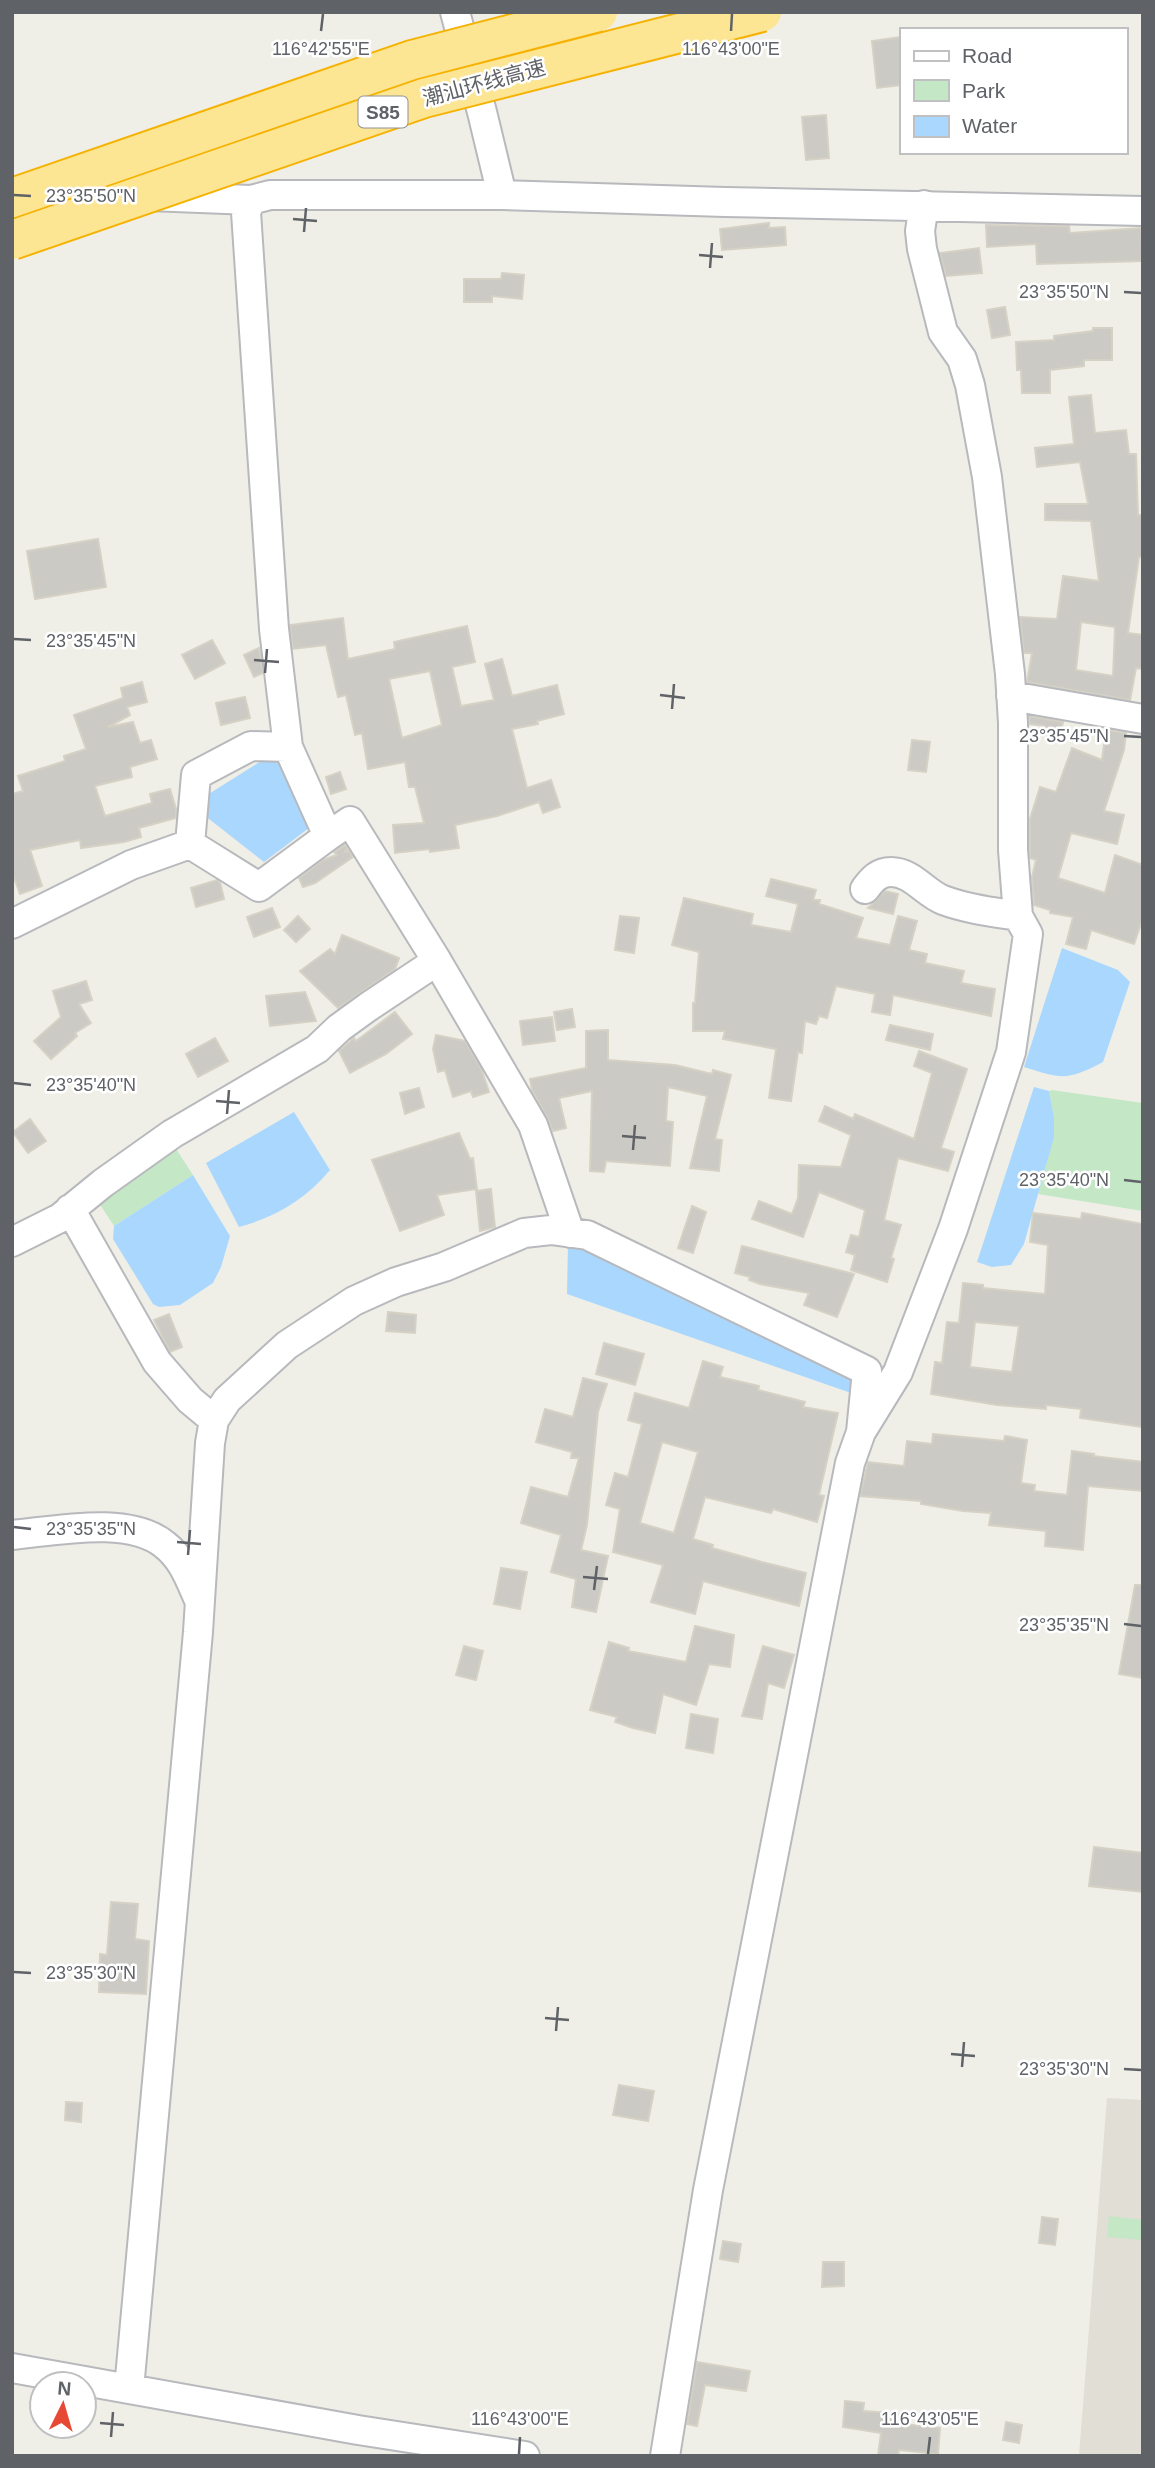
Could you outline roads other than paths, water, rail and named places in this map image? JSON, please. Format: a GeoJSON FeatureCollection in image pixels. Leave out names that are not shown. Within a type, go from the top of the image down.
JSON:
{"type":"FeatureCollection","features":[{"type":"Feature","properties":{"kind":"highway","name":"潮汕环线高速"},"geometry":{"type":"LineString","coordinates":[[12,198],[412,60],[598,12]]}},
{"type":"Feature","properties":{"kind":"highway","name":"潮汕环线高速"},"geometry":{"type":"LineString","coordinates":[[12,240],[424,98],[762,12]]}},
{"type":"Feature","properties":{"kind":"street"},"geometry":{"type":"LineString","coordinates":[[455,12],[502,195]]}},
{"type":"Feature","properties":{"kind":"street"},"geometry":{"type":"LineString","coordinates":[[12,190],[251,200],[270,195],[502,195],[1143,211]]}},
{"type":"Feature","properties":{"kind":"street"},"geometry":{"type":"LineString","coordinates":[[251,200],[246,212],[274,629],[288,747],[328,836]]}},
{"type":"Feature","properties":{"kind":"street"},"geometry":{"type":"LineString","coordinates":[[664,2456],[708,2190],[850,1463],[861,1432],[898,1372],[953,1229],[1011,1052],[1028,934],[1018,916],[1013,850],[1013,723],[987,477],[970,384],[962,359],[943,332],[921,240],[924,205]]}},
{"type":"Feature","properties":{"kind":"street"},"geometry":{"type":"LineString","coordinates":[[1011,695],[1143,719]]}},
{"type":"Feature","properties":{"kind":"street"},"geometry":{"type":"LineString","coordinates":[[190,844],[196,775],[251,746],[288,747]]}},
{"type":"Feature","properties":{"kind":"street"},"geometry":{"type":"LineString","coordinates":[[190,844],[259,887],[350,821],[437,961],[533,1125],[569,1233]]}},
{"type":"Feature","properties":{"kind":"street"},"geometry":{"type":"LineString","coordinates":[[12,924],[131,865],[190,844]]}},
{"type":"Feature","properties":{"kind":"street"},"geometry":{"type":"LineString","coordinates":[[865,889],[874,876],[891,872],[911,878],[940,899],[975,909],[1018,916]]}},
{"type":"Feature","properties":{"kind":"street"},"geometry":{"type":"LineString","coordinates":[[12,1242],[60,1218],[103,1183],[172,1134],[317,1049],[348,1021],[437,961]]}},
{"type":"Feature","properties":{"kind":"street"},"geometry":{"type":"LineString","coordinates":[[71,1209],[157,1362],[190,1400],[214,1420]]}},
{"type":"Feature","properties":{"kind":"street"},"geometry":{"type":"LineString","coordinates":[[129,2389],[200,1602],[210,1443],[214,1420],[227,1400],[287,1345],[354,1301],[524,1233],[551,1230],[587,1236],[867,1371],[861,1432]]}},
{"type":"Feature","properties":{"kind":"street"},"geometry":{"type":"LineString","coordinates":[[12,1535],[107,1527],[137,1530],[165,1544],[184,1566],[200,1602]]}},
{"type":"Feature","properties":{"kind":"street"},"geometry":{"type":"LineString","coordinates":[[12,2368],[358,2430],[525,2456]]}},
{"type":"Feature","properties":{"kind":"water"},"geometry":{"type":"Polygon","coordinates":[[[266,758],[276,758],[309,828],[264,862],[200,812],[207,795],[266,758]]]}},
{"type":"Feature","properties":{"kind":"water"},"geometry":{"type":"Polygon","coordinates":[[[1062,948],[1118,970],[1130,982],[1103,1062],[1072,1075],[1056,1076],[1024,1067],[1062,948]]]}},
{"type":"Feature","properties":{"kind":"water"},"geometry":{"type":"Polygon","coordinates":[[[1034,1087],[1049,1091],[1054,1137],[1024,1244],[1011,1265],[992,1267],[977,1262],[1034,1087]]]}},
{"type":"Feature","properties":{"kind":"water"},"geometry":{"type":"Polygon","coordinates":[[[294,1112],[330,1170],[311,1190],[289,1206],[239,1227],[206,1163],[294,1112]]]}},
{"type":"Feature","properties":{"kind":"water"},"geometry":{"type":"Polygon","coordinates":[[[193,1175],[230,1236],[213,1283],[180,1305],[159,1307],[153,1304],[113,1239],[114,1226],[193,1175]]]}},
{"type":"Feature","properties":{"kind":"water"},"geometry":{"type":"Polygon","coordinates":[[[581,1242],[855,1373],[851,1393],[567,1294],[568,1243],[581,1242]]]}}]}
